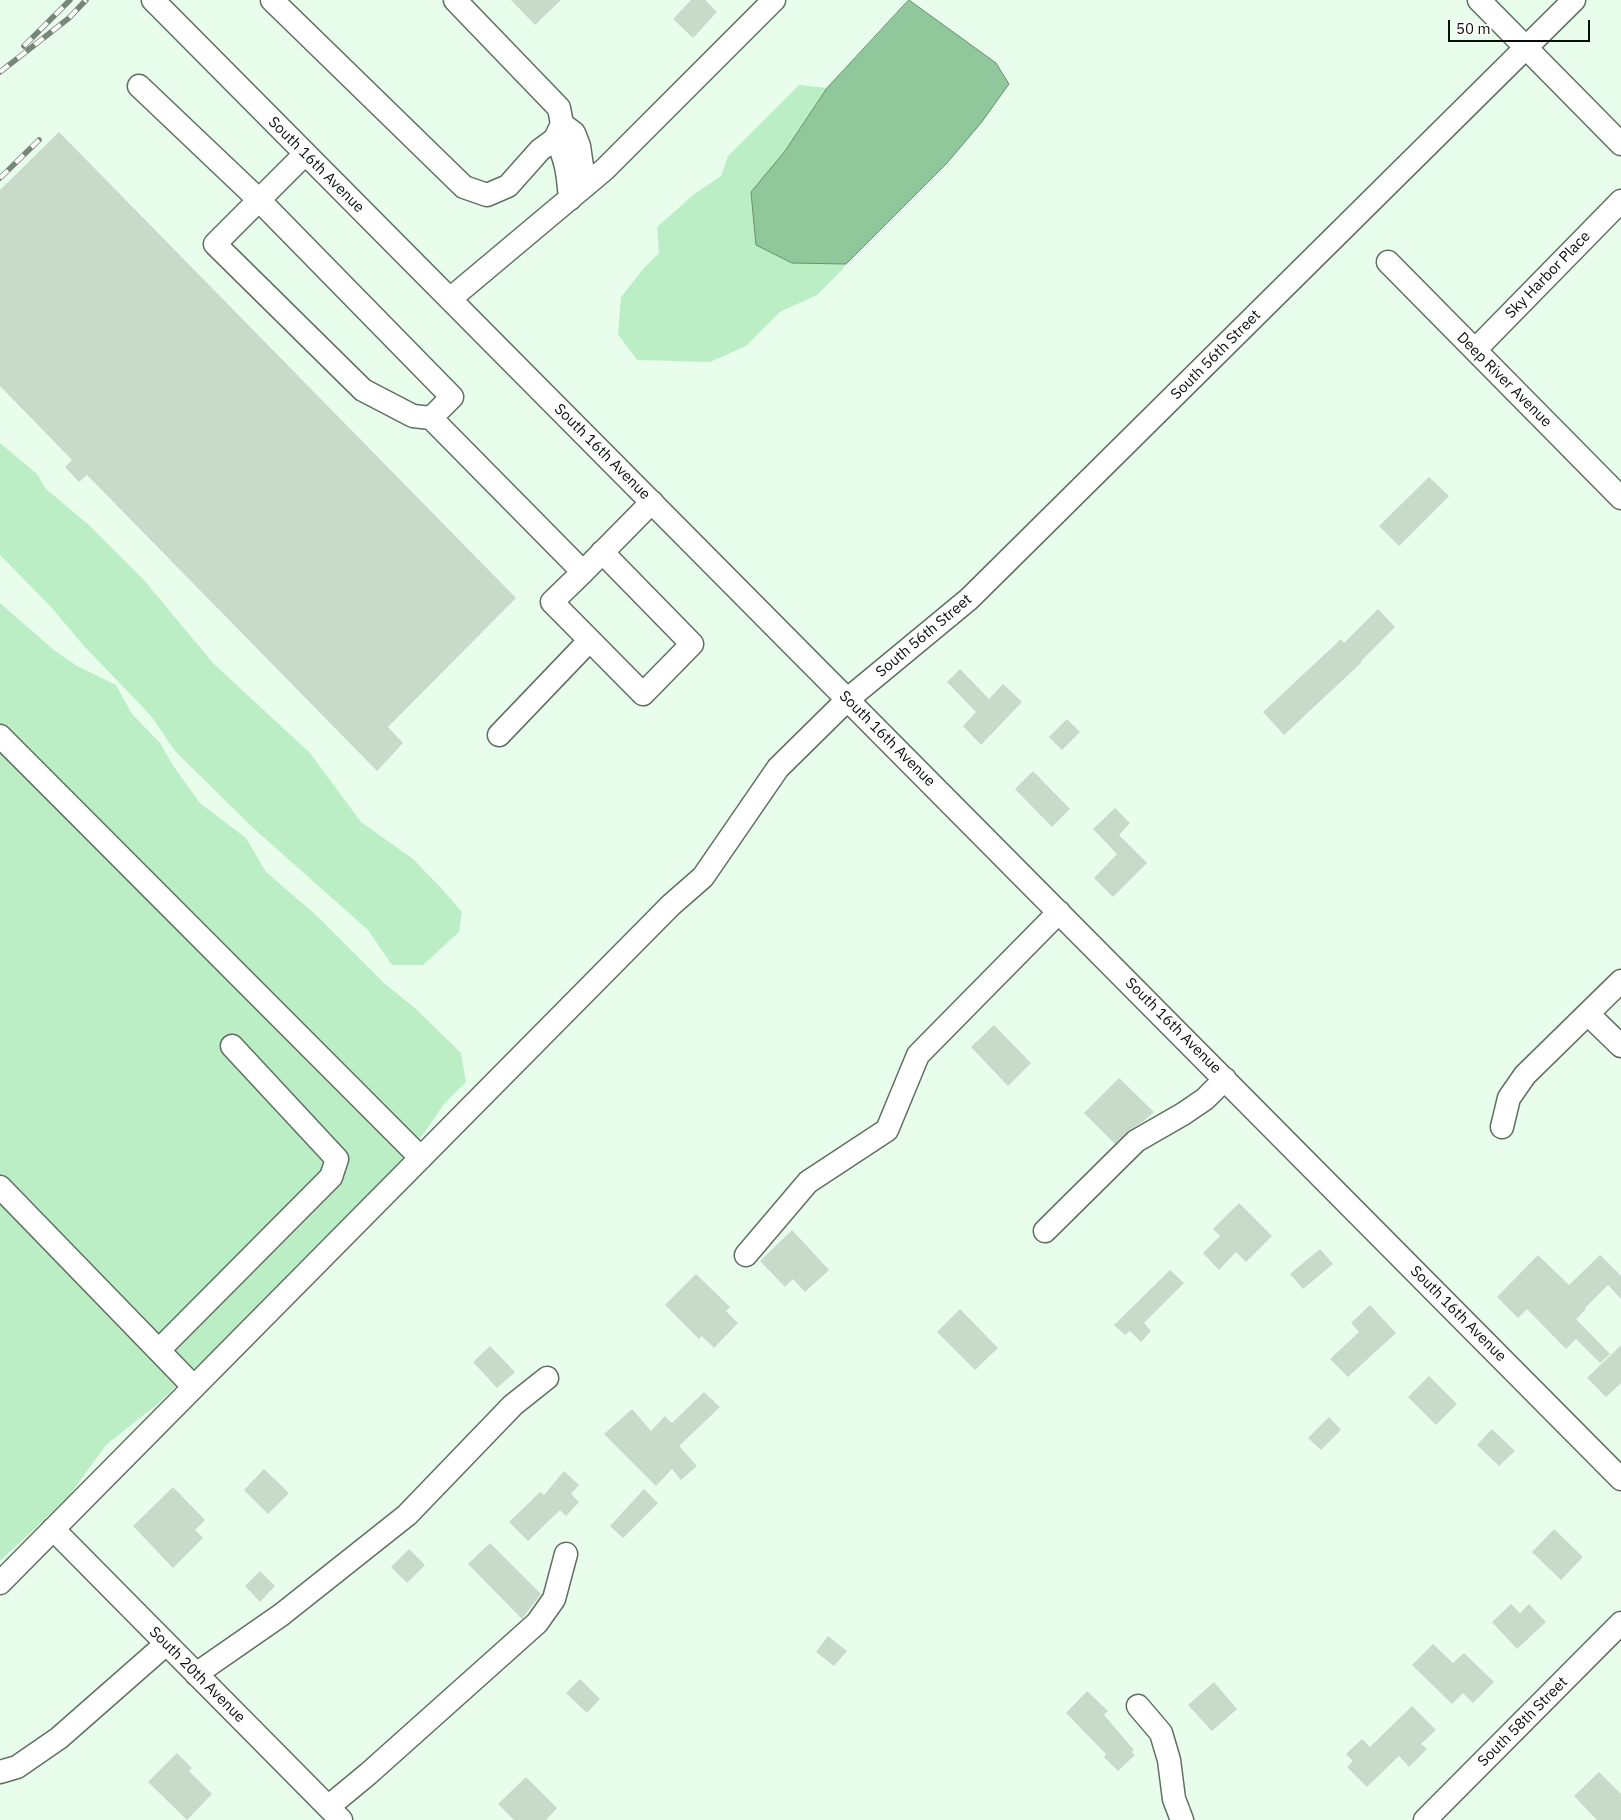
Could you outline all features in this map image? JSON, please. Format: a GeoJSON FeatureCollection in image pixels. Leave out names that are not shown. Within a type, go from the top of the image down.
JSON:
{"type":"FeatureCollection","features":[{"type":"Feature","properties":{"kind":"street","name":"South 16th Avenue"},"geometry":{"type":"LineString","coordinates":[[153,0],[1621,1479]]}},
{"type":"Feature","properties":{"kind":"street"},"geometry":{"type":"LineString","coordinates":[[272,0],[464,187],[488,195],[508,186],[558,132],[559,108],[455,0]]}},
{"type":"Feature","properties":{"kind":"street"},"geometry":{"type":"LineString","coordinates":[[450,299],[605,169],[774,0]]}},
{"type":"Feature","properties":{"kind":"street"},"geometry":{"type":"LineString","coordinates":[[1479,0],[1621,144]]}},
{"type":"Feature","properties":{"kind":"street","name":"South 56th Street"},"geometry":{"type":"LineString","coordinates":[[0,1583],[671,905],[703,877],[778,768],[848,699],[969,599],[1574,0]]}},
{"type":"Feature","properties":{"kind":"street"},"geometry":{"type":"LineString","coordinates":[[139,86],[259,200],[452,397],[431,418]]}},
{"type":"Feature","properties":{"kind":"street"},"geometry":{"type":"LineString","coordinates":[[558,132],[574,133],[579,146],[577,193]]}},
{"type":"Feature","properties":{"kind":"street"},"geometry":{"type":"LineString","coordinates":[[305,154],[215,244],[363,390],[413,416],[431,418],[583,572]]}},
{"type":"Feature","properties":{"kind":"street","name":"Sky Harbor Place"},"geometry":{"type":"LineString","coordinates":[[1475,350],[1621,200]]}},
{"type":"Feature","properties":{"kind":"street","name":"Deep River Avenue"},"geometry":{"type":"LineString","coordinates":[[1388,262],[1621,498]]}},
{"type":"Feature","properties":{"kind":"street"},"geometry":{"type":"LineString","coordinates":[[602,552],[692,644],[643,694],[552,602],[583,572],[602,552],[652,502]]}},
{"type":"Feature","properties":{"kind":"street"},"geometry":{"type":"LineString","coordinates":[[499,735],[589,641]]}},
{"type":"Feature","properties":{"kind":"street"},"geometry":{"type":"LineString","coordinates":[[0,736],[420,1158]]}},
{"type":"Feature","properties":{"kind":"street"},"geometry":{"type":"LineString","coordinates":[[746,1255],[808,1182],[887,1130],[918,1055],[1060,912]]}},
{"type":"Feature","properties":{"kind":"street"},"geometry":{"type":"LineString","coordinates":[[1502,1127],[1509,1098],[1525,1076],[1621,981]]}},
{"type":"Feature","properties":{"kind":"street"},"geometry":{"type":"LineString","coordinates":[[1588,1014],[1621,1046]]}},
{"type":"Feature","properties":{"kind":"street"},"geometry":{"type":"LineString","coordinates":[[159,1350],[332,1177],[337,1159],[232,1046]]}},
{"type":"Feature","properties":{"kind":"street"},"geometry":{"type":"LineString","coordinates":[[1046,1231],[1136,1141],[1205,1099],[1225,1079]]}},
{"type":"Feature","properties":{"kind":"street"},"geometry":{"type":"LineString","coordinates":[[0,1187],[194,1387]]}},
{"type":"Feature","properties":{"kind":"street"},"geometry":{"type":"LineString","coordinates":[[196,1674],[281,1616],[407,1515],[513,1405],[547,1378]]}},
{"type":"Feature","properties":{"kind":"street","name":"South 20th Avenue"},"geometry":{"type":"LineString","coordinates":[[54,1529],[334,1814]]}},
{"type":"Feature","properties":{"kind":"street"},"geometry":{"type":"LineString","coordinates":[[334,1814],[375,1767],[536,1623],[554,1599],[566,1554]]}},
{"type":"Feature","properties":{"kind":"street","name":"South 58th Street"},"geometry":{"type":"LineString","coordinates":[[1425,1820],[1621,1623]]}},
{"type":"Feature","properties":{"kind":"street"},"geometry":{"type":"LineString","coordinates":[[0,1772],[17,1768],[59,1738],[166,1644]]}},
{"type":"Feature","properties":{"kind":"street"},"geometry":{"type":"LineString","coordinates":[[1138,1706],[1161,1733],[1169,1760],[1174,1799],[1182,1820]]}},
{"type":"Feature","properties":{"kind":"shaded area"},"geometry":{"type":"Polygon","coordinates":[[[909,0],[996,63],[1009,84],[981,123],[947,163],[846,264],[792,263],[756,245],[751,192],[785,151],[827,88],[909,0]]]}},
{"type":"Feature","properties":{"kind":"shaded area"},"geometry":{"type":"Polygon","coordinates":[[[799,85],[827,88],[785,151],[751,192],[792,263],[846,264],[817,295],[780,312],[746,346],[710,362],[637,360],[618,334],[621,297],[644,268],[659,253],[657,227],[693,195],[721,176],[728,156],[799,85]]]}},
{"type":"Feature","properties":{"kind":"shaded area"},"geometry":{"type":"Polygon","coordinates":[[[0,443],[37,474],[46,489],[89,525],[143,579],[213,663],[310,753],[361,822],[413,859],[462,912],[459,932],[423,965],[392,965],[368,930],[251,826],[174,750],[152,717],[84,646],[51,607],[0,555],[0,443]]]}},
{"type":"Feature","properties":{"kind":"shaded area"},"geometry":{"type":"Polygon","coordinates":[[[0,603],[55,651],[77,666],[116,685],[132,714],[160,743],[174,767],[200,803],[246,838],[266,872],[316,915],[384,983],[416,1009],[461,1053],[466,1082],[444,1104],[422,1136],[388,1177],[269,1299],[155,1406],[106,1445],[69,1496],[0,1561],[0,603]]]}},
{"type":"Feature","properties":{"kind":"building"},"geometry":{"type":"Polygon","coordinates":[[[511,0],[561,0],[535,25],[511,0]]]}},
{"type":"Feature","properties":{"kind":"building"},"geometry":{"type":"Polygon","coordinates":[[[691,0],[705,0],[717,12],[693,38],[673,19],[691,0]]]}},
{"type":"Feature","properties":{"kind":"building"},"geometry":{"type":"Polygon","coordinates":[[[59,132],[516,598],[388,727],[403,743],[377,771],[87,475],[79,482],[65,467],[72,460],[0,386],[0,190],[59,132]]]}},
{"type":"Feature","properties":{"kind":"building"},"geometry":{"type":"Polygon","coordinates":[[[1429,477],[1449,496],[1399,546],[1379,526],[1429,477]]]}},
{"type":"Feature","properties":{"kind":"building"},"geometry":{"type":"Polygon","coordinates":[[[1378,609],[1395,627],[1362,662],[1284,735],[1263,712],[1341,639],[1344,643],[1378,609]]]}},
{"type":"Feature","properties":{"kind":"building"},"geometry":{"type":"Polygon","coordinates":[[[960,669],[989,699],[1003,684],[1022,702],[981,745],[963,726],[976,712],[947,682],[960,669]]]}},
{"type":"Feature","properties":{"kind":"building"},"geometry":{"type":"Polygon","coordinates":[[[1067,719],[1080,732],[1062,750],[1049,737],[1067,719]]]}},
{"type":"Feature","properties":{"kind":"building"},"geometry":{"type":"Polygon","coordinates":[[[1033,771],[1070,809],[1052,827],[1015,789],[1033,771]]]}},
{"type":"Feature","properties":{"kind":"building"},"geometry":{"type":"Polygon","coordinates":[[[1115,808],[1130,823],[1119,835],[1147,863],[1113,897],[1094,878],[1117,854],[1093,829],[1115,808]]]}},
{"type":"Feature","properties":{"kind":"building"},"geometry":{"type":"Polygon","coordinates":[[[994,1025],[1031,1063],[1008,1086],[971,1047],[994,1025]]]}},
{"type":"Feature","properties":{"kind":"building"},"geometry":{"type":"Polygon","coordinates":[[[1119,1078],[1154,1112],[1127,1132],[1115,1144],[1084,1113],[1119,1078]]]}},
{"type":"Feature","properties":{"kind":"building"},"geometry":{"type":"Polygon","coordinates":[[[1239,1203],[1272,1236],[1246,1262],[1236,1252],[1219,1270],[1203,1253],[1220,1236],[1213,1229],[1239,1203]]]}},
{"type":"Feature","properties":{"kind":"building"},"geometry":{"type":"Polygon","coordinates":[[[792,1230],[829,1270],[805,1292],[793,1279],[785,1287],[760,1261],[792,1230]]]}},
{"type":"Feature","properties":{"kind":"building"},"geometry":{"type":"Polygon","coordinates":[[[1320,1249],[1333,1264],[1303,1289],[1290,1274],[1320,1249]]]}},
{"type":"Feature","properties":{"kind":"building"},"geometry":{"type":"Polygon","coordinates":[[[1538,1255],[1569,1285],[1600,1255],[1621,1276],[1621,1299],[1608,1285],[1576,1319],[1610,1354],[1600,1363],[1576,1339],[1566,1349],[1527,1309],[1518,1318],[1497,1297],[1538,1255]]]}},
{"type":"Feature","properties":{"kind":"building"},"geometry":{"type":"Polygon","coordinates":[[[1170,1270],[1184,1283],[1144,1323],[1151,1331],[1141,1342],[1130,1331],[1125,1335],[1114,1325],[1170,1270]]]}},
{"type":"Feature","properties":{"kind":"building"},"geometry":{"type":"Polygon","coordinates":[[[696,1274],[730,1307],[726,1311],[738,1323],[714,1348],[702,1336],[699,1339],[665,1305],[696,1274]]]}},
{"type":"Feature","properties":{"kind":"building"},"geometry":{"type":"Polygon","coordinates":[[[1370,1305],[1396,1333],[1348,1377],[1330,1359],[1359,1332],[1351,1323],[1370,1305]]]}},
{"type":"Feature","properties":{"kind":"building"},"geometry":{"type":"Polygon","coordinates":[[[960,1309],[998,1348],[975,1370],[937,1332],[960,1309]]]}},
{"type":"Feature","properties":{"kind":"building"},"geometry":{"type":"Polygon","coordinates":[[[1621,1345],[1621,1383],[1606,1397],[1587,1378],[1621,1345]]]}},
{"type":"Feature","properties":{"kind":"building"},"geometry":{"type":"Polygon","coordinates":[[[490,1346],[515,1372],[497,1388],[473,1362],[490,1346]]]}},
{"type":"Feature","properties":{"kind":"building"},"geometry":{"type":"Polygon","coordinates":[[[1429,1376],[1457,1404],[1436,1425],[1408,1397],[1429,1376]]]}},
{"type":"Feature","properties":{"kind":"building"},"geometry":{"type":"Polygon","coordinates":[[[704,1392],[720,1407],[679,1446],[697,1466],[681,1480],[672,1469],[656,1486],[604,1434],[632,1409],[651,1431],[665,1416],[672,1423],[704,1392]]]}},
{"type":"Feature","properties":{"kind":"building"},"geometry":{"type":"Polygon","coordinates":[[[1329,1417],[1341,1430],[1321,1450],[1308,1438],[1329,1417]]]}},
{"type":"Feature","properties":{"kind":"building"},"geometry":{"type":"Polygon","coordinates":[[[1492,1429],[1515,1451],[1499,1466],[1477,1445],[1492,1429]]]}},
{"type":"Feature","properties":{"kind":"building"},"geometry":{"type":"Polygon","coordinates":[[[264,1469],[289,1493],[268,1514],[244,1490],[264,1469]]]}},
{"type":"Feature","properties":{"kind":"building"},"geometry":{"type":"Polygon","coordinates":[[[564,1471],[579,1485],[571,1494],[579,1502],[566,1516],[560,1510],[528,1541],[509,1522],[540,1492],[544,1495],[564,1471]]]}},
{"type":"Feature","properties":{"kind":"building"},"geometry":{"type":"Polygon","coordinates":[[[173,1487],[205,1520],[195,1530],[203,1538],[173,1568],[133,1526],[173,1487]]]}},
{"type":"Feature","properties":{"kind":"building"},"geometry":{"type":"Polygon","coordinates":[[[644,1489],[658,1503],[623,1538],[610,1526],[644,1489]]]}},
{"type":"Feature","properties":{"kind":"building"},"geometry":{"type":"Polygon","coordinates":[[[1554,1529],[1583,1557],[1561,1580],[1532,1552],[1554,1529]]]}},
{"type":"Feature","properties":{"kind":"building"},"geometry":{"type":"Polygon","coordinates":[[[490,1543],[541,1594],[522,1619],[468,1564],[490,1543]]]}},
{"type":"Feature","properties":{"kind":"building"},"geometry":{"type":"Polygon","coordinates":[[[409,1549],[425,1565],[407,1583],[391,1567],[409,1549]]]}},
{"type":"Feature","properties":{"kind":"building"},"geometry":{"type":"Polygon","coordinates":[[[260,1571],[275,1586],[260,1602],[245,1586],[260,1571]]]}},
{"type":"Feature","properties":{"kind":"building"},"geometry":{"type":"Polygon","coordinates":[[[1511,1604],[1520,1613],[1529,1604],[1546,1622],[1517,1649],[1492,1622],[1511,1604]]]}},
{"type":"Feature","properties":{"kind":"building"},"geometry":{"type":"Polygon","coordinates":[[[828,1636],[847,1651],[834,1666],[816,1652],[828,1636]]]}},
{"type":"Feature","properties":{"kind":"building"},"geometry":{"type":"Polygon","coordinates":[[[1433,1644],[1453,1663],[1464,1653],[1494,1682],[1473,1703],[1463,1693],[1452,1704],[1412,1665],[1433,1644]]]}},
{"type":"Feature","properties":{"kind":"building"},"geometry":{"type":"Polygon","coordinates":[[[580,1679],[600,1699],[587,1713],[566,1693],[580,1679]]]}},
{"type":"Feature","properties":{"kind":"building"},"geometry":{"type":"Polygon","coordinates":[[[1214,1682],[1237,1709],[1212,1731],[1188,1705],[1214,1682]]]}},
{"type":"Feature","properties":{"kind":"building"},"geometry":{"type":"Polygon","coordinates":[[[1087,1691],[1108,1711],[1104,1715],[1134,1750],[1132,1752],[1135,1755],[1118,1771],[1104,1757],[1106,1754],[1066,1713],[1087,1691]]]}},
{"type":"Feature","properties":{"kind":"building"},"geometry":{"type":"Polygon","coordinates":[[[1412,1706],[1436,1730],[1421,1744],[1427,1749],[1409,1767],[1399,1756],[1367,1787],[1347,1767],[1353,1761],[1346,1754],[1362,1739],[1370,1747],[1412,1706]]]}},
{"type":"Feature","properties":{"kind":"building"},"geometry":{"type":"Polygon","coordinates":[[[177,1753],[192,1768],[189,1771],[212,1794],[187,1820],[148,1782],[177,1753]]]}},
{"type":"Feature","properties":{"kind":"building"},"geometry":{"type":"Polygon","coordinates":[[[1599,1772],[1621,1794],[1621,1820],[1597,1820],[1574,1796],[1599,1772]]]}},
{"type":"Feature","properties":{"kind":"building"},"geometry":{"type":"Polygon","coordinates":[[[526,1777],[557,1808],[546,1820],[514,1820],[498,1804],[526,1777]]]}},
{"type":"Feature","properties":{"kind":"railway"},"geometry":{"type":"LineString","coordinates":[[24,46],[70,0]]}},
{"type":"Feature","properties":{"kind":"railway"},"geometry":{"type":"LineString","coordinates":[[0,72],[69,18],[86,0]]}},
{"type":"Feature","properties":{"kind":"railway"},"geometry":{"type":"LineString","coordinates":[[0,178],[39,140]]}}]}
